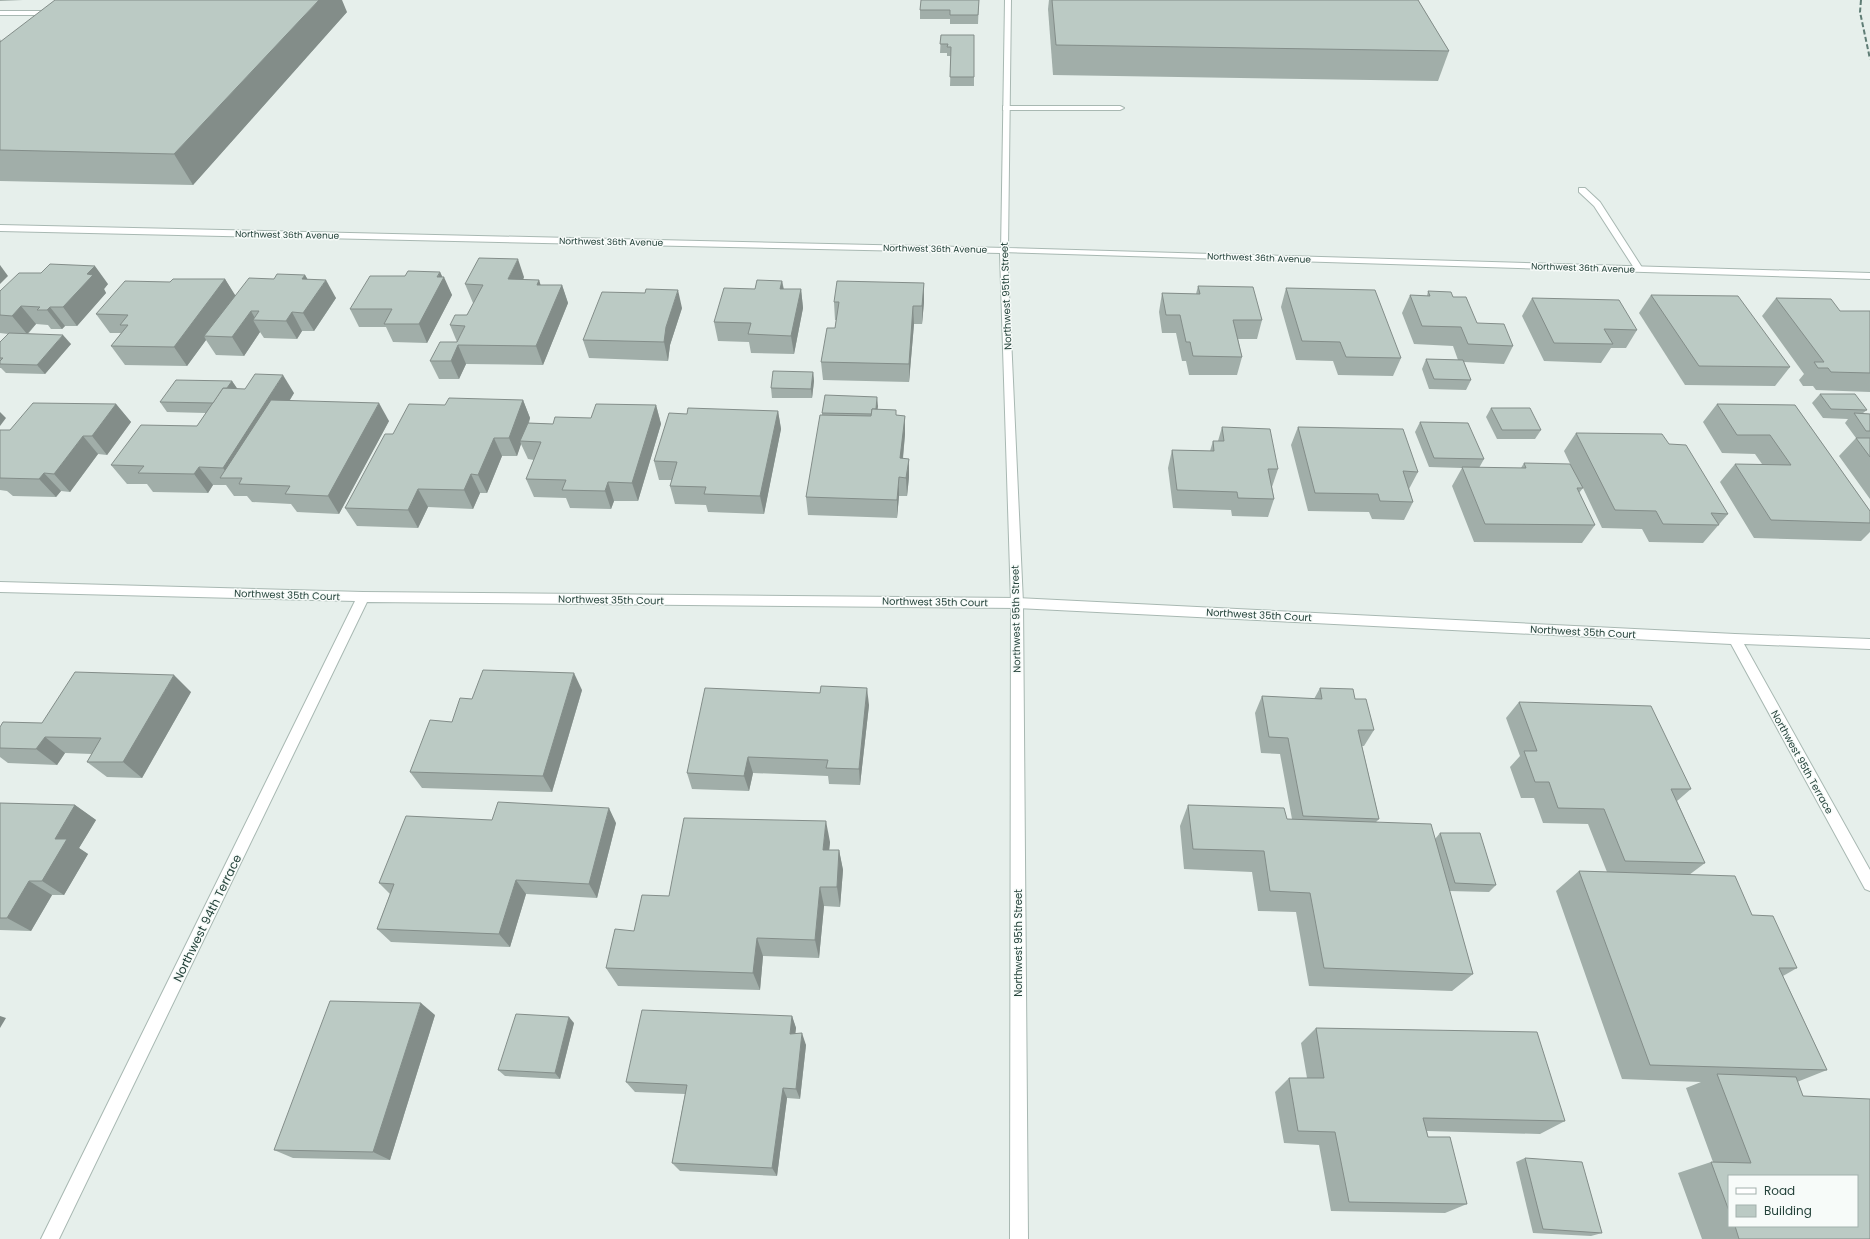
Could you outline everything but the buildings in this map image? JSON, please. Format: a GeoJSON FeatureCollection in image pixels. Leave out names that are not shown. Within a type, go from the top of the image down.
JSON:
{"type":"FeatureCollection","features":[{"type":"Feature","properties":{"kind":"street","name":"Northwest 95th Street"},"geometry":{"type":"LineString","coordinates":[[1008,0],[1004,250],[1017,603],[1019,1239]]}},
{"type":"Feature","properties":{"kind":"street"},"geometry":{"type":"LineString","coordinates":[[0,13],[59,13]]}},
{"type":"Feature","properties":{"kind":"street"},"geometry":{"type":"LineString","coordinates":[[1006,108],[1120,108]]}},
{"type":"Feature","properties":{"kind":"street"},"geometry":{"type":"LineString","coordinates":[[1582,190],[1597,204],[1639,269]]}},
{"type":"Feature","properties":{"kind":"street","name":"Northwest 36th Avenue"},"geometry":{"type":"LineString","coordinates":[[0,228],[1004,250],[1870,276]]}},
{"type":"Feature","properties":{"kind":"street","name":"Northwest 35th Court"},"geometry":{"type":"LineString","coordinates":[[0,588],[363,597],[1017,603],[1734,639],[1870,644]]}},
{"type":"Feature","properties":{"kind":"street","name":"Northwest 94th Terrace"},"geometry":{"type":"LineString","coordinates":[[50,1239],[363,597]]}},
{"type":"Feature","properties":{"kind":"street","name":"Northwest 95th Terrace"},"geometry":{"type":"LineString","coordinates":[[1734,639],[1870,884]]}},
{"type":"Feature","properties":{"kind":"railway"},"geometry":{"type":"LineString","coordinates":[[1861,0],[1860,12],[1870,59]]}}]}
